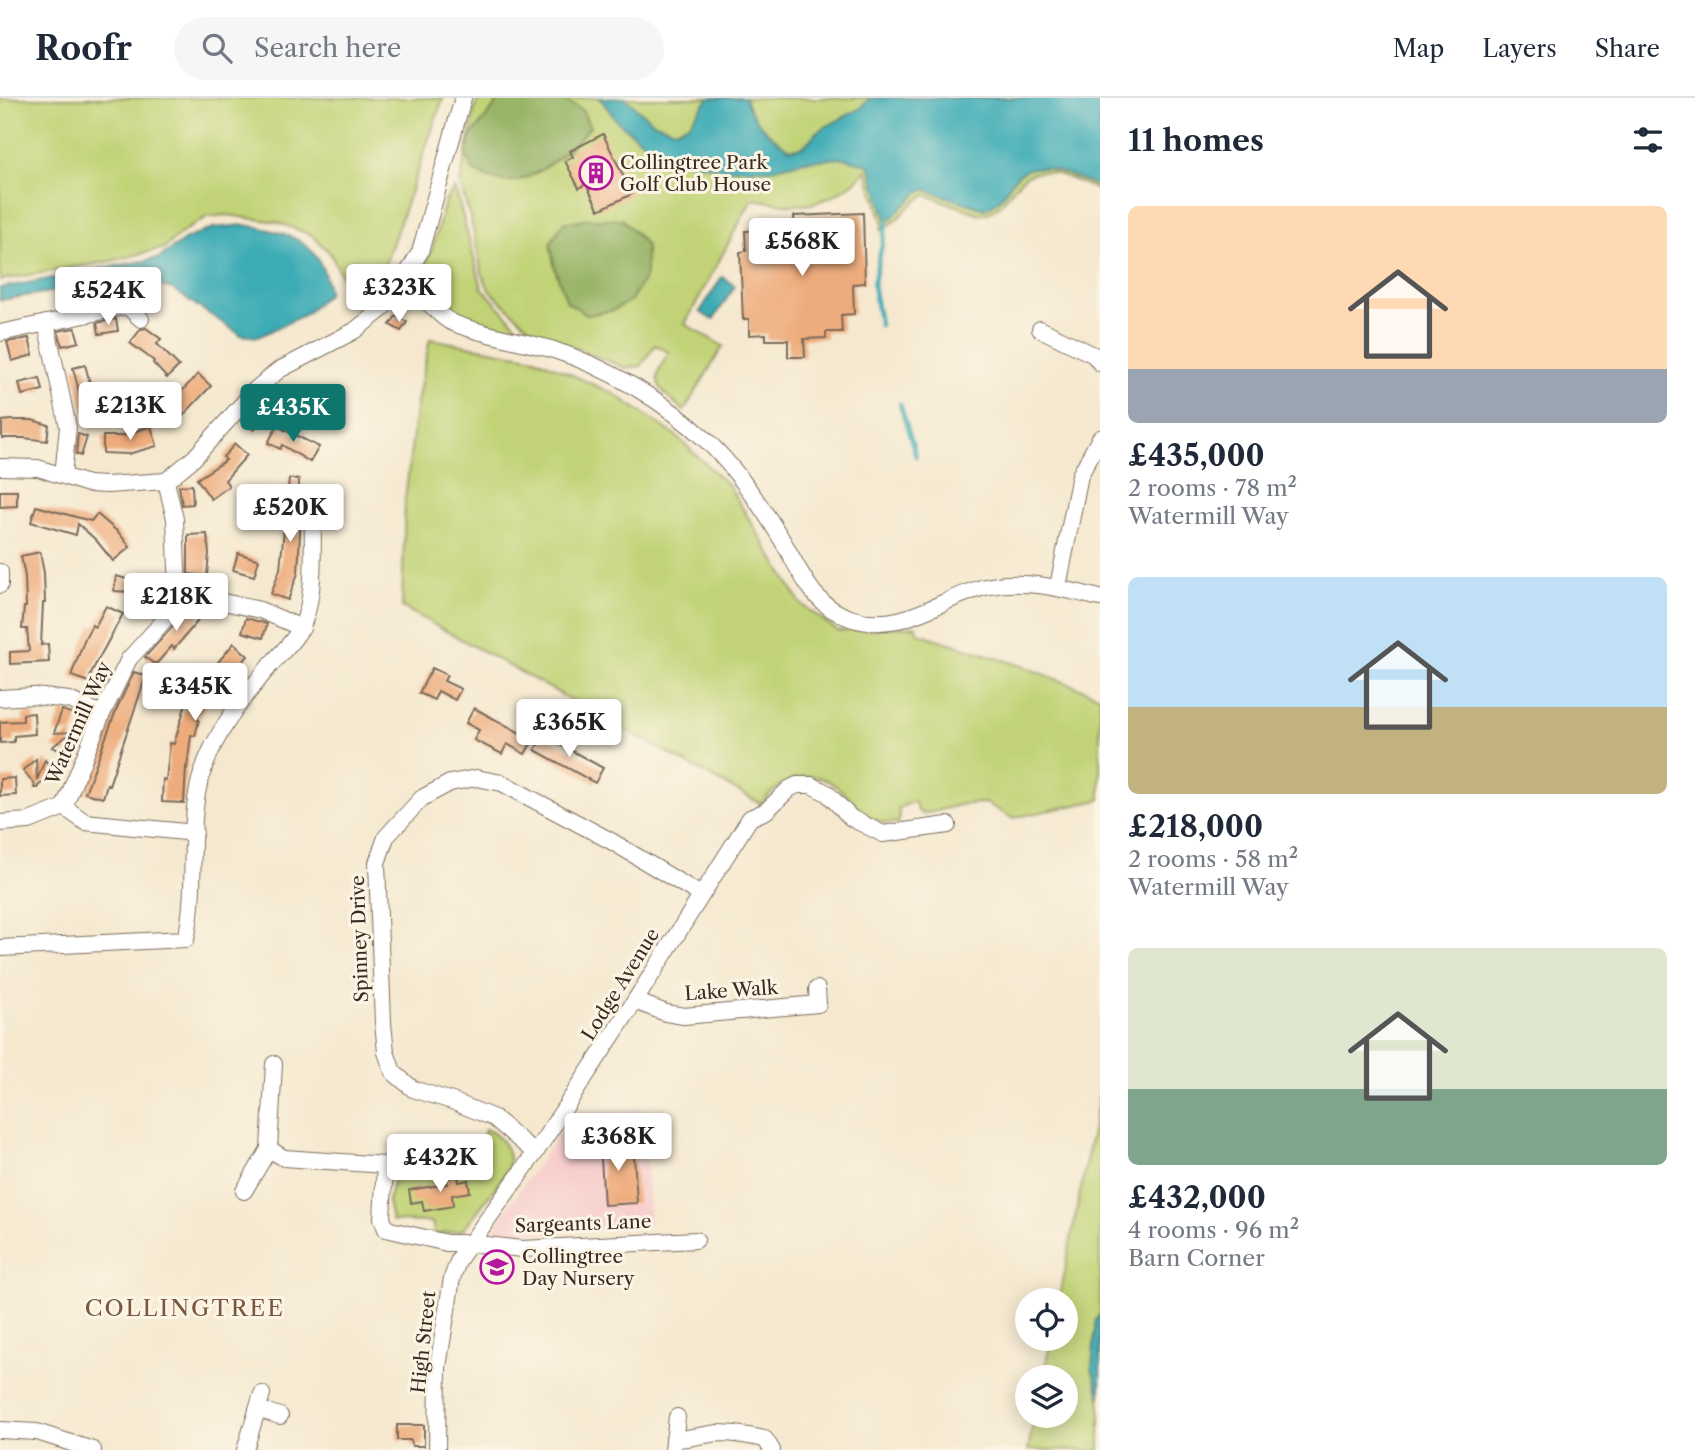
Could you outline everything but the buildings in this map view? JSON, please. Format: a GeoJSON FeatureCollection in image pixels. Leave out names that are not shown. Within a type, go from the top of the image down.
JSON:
{"type":"FeatureCollection","features":[{"type":"Feature","properties":{"kind":"street"},"geometry":{"type":"LineString","coordinates":[[0,467],[38,468],[88,484],[166,481],[194,458],[255,390],[279,370],[354,331],[381,310],[420,252],[463,98]]}},
{"type":"Feature","properties":{"kind":"street"},"geometry":{"type":"LineString","coordinates":[[401,284],[449,321],[584,362],[639,390],[682,420],[708,442],[746,486],[779,534],[811,592],[831,611],[857,620],[886,622],[920,615],[959,596],[988,587],[1019,583],[1058,587],[1100,598]]}},
{"type":"Feature","properties":{"kind":"street"},"geometry":{"type":"LineString","coordinates":[[0,333],[127,306],[141,319]]}},
{"type":"Feature","properties":{"kind":"street"},"geometry":{"type":"LineString","coordinates":[[46,323],[68,428],[63,475]]}},
{"type":"Feature","properties":{"kind":"street"},"geometry":{"type":"LineString","coordinates":[[1040,329],[1094,355],[1100,363]]}},
{"type":"Feature","properties":{"kind":"street"},"geometry":{"type":"LineString","coordinates":[[1058,587],[1080,475],[1100,438]]}},
{"type":"Feature","properties":{"kind":"street","name":"Watermill Way"},"geometry":{"type":"LineString","coordinates":[[0,822],[29,821],[64,807],[102,714],[129,659],[170,614],[178,592],[175,519],[166,481]]}},
{"type":"Feature","properties":{"kind":"street"},"geometry":{"type":"LineString","coordinates":[[0,948],[186,939],[192,913],[200,781],[211,751],[234,709],[302,628],[310,606],[313,515]]}},
{"type":"Feature","properties":{"kind":"street"},"geometry":{"type":"LineString","coordinates":[[0,572],[0,584]]}},
{"type":"Feature","properties":{"kind":"street"},"geometry":{"type":"LineString","coordinates":[[178,592],[260,610],[302,628]]}},
{"type":"Feature","properties":{"kind":"street"},"geometry":{"type":"LineString","coordinates":[[0,697],[34,696],[69,700],[102,714]]}},
{"type":"Feature","properties":{"kind":"street","name":"Spinney Drive"},"geometry":{"type":"LineString","coordinates":[[535,1153],[494,1118],[412,1088],[393,1072],[386,1052],[383,1024],[377,863],[386,837],[422,798],[450,783],[476,778],[502,783],[611,841],[701,895]]}},
{"type":"Feature","properties":{"kind":"street","name":"Lodge Avenue"},"geometry":{"type":"LineString","coordinates":[[470,1243],[535,1153],[750,818],[766,811],[779,797],[797,785],[811,785],[827,793],[851,818],[883,834],[948,825]]}},
{"type":"Feature","properties":{"kind":"street"},"geometry":{"type":"LineString","coordinates":[[64,807],[85,822],[195,833]]}},
{"type":"Feature","properties":{"kind":"street","name":"Lake Walk"},"geometry":{"type":"LineString","coordinates":[[635,1001],[666,1013],[684,1016],[818,1004],[817,989]]}},
{"type":"Feature","properties":{"kind":"street"},"geometry":{"type":"LineString","coordinates":[[244,1191],[270,1149],[274,1064]]}},
{"type":"Feature","properties":{"kind":"street","name":"Sargeants Lane"},"geometry":{"type":"LineString","coordinates":[[270,1149],[284,1158],[385,1166],[382,1218],[386,1229],[447,1243],[522,1249],[696,1240]]}},
{"type":"Feature","properties":{"kind":"street","name":"High Street"},"geometry":{"type":"LineString","coordinates":[[437,1450],[440,1355],[452,1278],[459,1259],[470,1243]]}},
{"type":"Feature","properties":{"kind":"street"},"geometry":{"type":"LineString","coordinates":[[245,1450],[260,1401],[280,1416]]}},
{"type":"Feature","properties":{"kind":"street"},"geometry":{"type":"LineString","coordinates":[[677,1417],[674,1444],[717,1433],[737,1434],[765,1439],[772,1450]]}},
{"type":"Feature","properties":{"kind":"street"},"geometry":{"type":"LineString","coordinates":[[0,1430],[37,1432],[93,1450]]}},
{"type":"Feature","properties":{"kind":"shaded area"},"geometry":{"type":"Polygon","coordinates":[[[644,1109],[650,1225],[487,1238],[574,1112],[644,1109]]]}},
{"type":"Feature","properties":{"kind":"green space"},"geometry":{"type":"Polygon","coordinates":[[[0,98],[443,98],[380,279],[347,287],[330,253],[312,235],[277,222],[227,215],[207,217],[164,248],[111,261],[0,280],[0,98]]]}},
{"type":"Feature","properties":{"kind":"green space"},"geometry":{"type":"Polygon","coordinates":[[[479,98],[1100,98],[1100,190],[1054,173],[1034,173],[1017,183],[999,206],[991,211],[980,214],[926,195],[881,230],[883,224],[866,170],[838,193],[811,204],[791,205],[752,199],[685,324],[723,346],[684,411],[659,385],[659,371],[669,352],[655,345],[641,366],[625,368],[533,331],[489,290],[482,273],[460,184],[479,98]]]}},
{"type":"Feature","properties":{"kind":"green space"},"geometry":{"type":"Polygon","coordinates":[[[501,98],[562,98],[582,110],[590,127],[561,155],[538,172],[513,181],[494,179],[474,172],[466,154],[471,136],[501,98]]]}},
{"type":"Feature","properties":{"kind":"green space"},"geometry":{"type":"Polygon","coordinates":[[[455,188],[482,288],[517,326],[526,331],[525,335],[473,321],[450,310],[421,287],[419,280],[433,247],[445,201],[455,188]]]}},
{"type":"Feature","properties":{"kind":"green space"},"geometry":{"type":"Polygon","coordinates":[[[586,219],[622,219],[646,245],[646,275],[631,300],[614,310],[588,315],[567,302],[555,269],[550,244],[563,223],[586,219]]]}},
{"type":"Feature","properties":{"kind":"green space"},"geometry":{"type":"Polygon","coordinates":[[[430,339],[535,358],[614,394],[675,435],[729,486],[801,604],[838,631],[916,626],[918,633],[1025,667],[1100,696],[1100,800],[1012,818],[986,803],[964,804],[923,814],[918,811],[914,801],[899,808],[899,823],[885,823],[865,814],[841,790],[826,780],[805,776],[786,783],[761,804],[402,607],[405,499],[417,402],[430,339]]]}},
{"type":"Feature","properties":{"kind":"green space"},"geometry":{"type":"Polygon","coordinates":[[[1100,1092],[1100,1450],[1028,1450],[1033,1428],[1078,1428],[1078,1365],[1046,1365],[1048,1351],[1078,1351],[1078,1288],[1061,1288],[1100,1092]]]}},
{"type":"Feature","properties":{"kind":"green space"},"geometry":{"type":"Polygon","coordinates":[[[485,1129],[504,1144],[508,1167],[463,1230],[435,1235],[432,1222],[392,1221],[388,1201],[397,1169],[434,1148],[477,1162],[485,1129]]]}},
{"type":"Feature","properties":{"kind":"water"},"geometry":{"type":"Polygon","coordinates":[[[600,98],[625,98],[653,122],[675,130],[689,124],[709,98],[745,98],[752,114],[762,126],[774,138],[794,149],[804,146],[818,131],[861,108],[870,98],[1100,98],[1100,186],[1057,171],[1034,168],[1015,178],[999,200],[984,209],[926,190],[920,191],[887,222],[869,165],[844,158],[804,161],[772,169],[723,169],[660,156],[617,121],[600,98]]]}},
{"type":"Feature","properties":{"kind":"water"},"geometry":{"type":"Polygon","coordinates":[[[244,225],[289,236],[311,250],[325,275],[328,293],[306,314],[258,337],[241,335],[172,289],[132,279],[0,300],[0,288],[159,258],[186,239],[213,228],[244,225]]]}},
{"type":"Feature","properties":{"kind":"water"},"geometry":{"type":"Polygon","coordinates":[[[722,277],[735,286],[713,320],[700,312],[722,277]]]}},
{"type":"Feature","properties":{"kind":"water"},"geometry":{"type":"Polygon","coordinates":[[[1100,1314],[1100,1397],[1092,1368],[1096,1320],[1100,1314]]]}},
{"type":"Feature","properties":{"kind":"waterway"},"geometry":{"type":"LineString","coordinates":[[880,325],[873,285],[887,222]]}},
{"type":"Feature","properties":{"kind":"waterway"},"geometry":{"type":"LineString","coordinates":[[900,404],[916,456]]}},
{"type":"Feature","properties":{"kind":"place","name":"Collingtree Park Golf Club House"},"geometry":{"type":"Point","coordinates":[596,173]}},
{"type":"Feature","properties":{"kind":"place","name":"Collingtree Day Nursery"},"geometry":{"type":"Point","coordinates":[497,1267]}},
{"type":"Feature","properties":{"kind":"district","name":"COLLINGTREE"},"geometry":{"type":"Point","coordinates":[185,1308]}}]}
